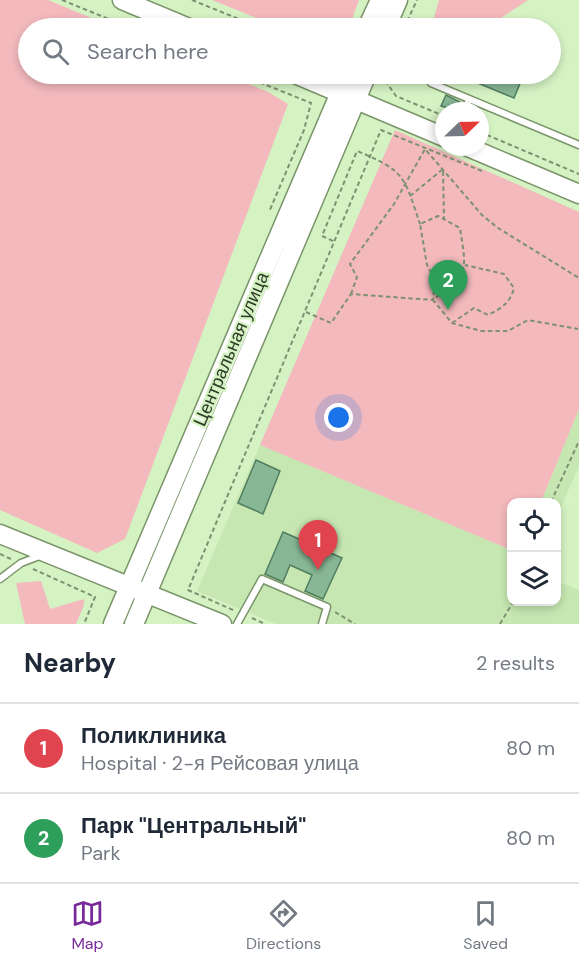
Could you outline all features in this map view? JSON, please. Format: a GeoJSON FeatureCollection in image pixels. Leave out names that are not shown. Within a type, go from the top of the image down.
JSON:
{"type":"FeatureCollection","features":[{"type":"Feature","properties":{"kind":"main road"},"geometry":{"type":"LineString","coordinates":[[122,0],[165,18]]}},
{"type":"Feature","properties":{"kind":"main road"},"geometry":{"type":"LineString","coordinates":[[372,18],[380,0]]}},
{"type":"Feature","properties":{"kind":"main road"},"geometry":{"type":"LineString","coordinates":[[390,18],[398,0]]}},
{"type":"Feature","properties":{"kind":"main road"},"geometry":{"type":"LineString","coordinates":[[319,84],[435,133]]}},
{"type":"Feature","properties":{"kind":"main road","name":"Центральная улица"},"geometry":{"type":"LineString","coordinates":[[134,624],[348,96],[348,84]]}},
{"type":"Feature","properties":{"kind":"main road","name":"Центральная улица"},"geometry":{"type":"LineString","coordinates":[[113,624],[348,96],[358,84]]}},
{"type":"Feature","properties":{"kind":"main road"},"geometry":{"type":"LineString","coordinates":[[489,156],[579,194]]}},
{"type":"Feature","properties":{"kind":"main road"},"geometry":{"type":"LineString","coordinates":[[0,534],[222,624]]}},
{"type":"Feature","properties":{"kind":"lane"},"geometry":{"type":"LineString","coordinates":[[433,84],[579,145]]}},
{"type":"Feature","properties":{"kind":"lane"},"geometry":{"type":"LineString","coordinates":[[0,579],[21,563],[46,554]]}},
{"type":"Feature","properties":{"kind":"lane"},"geometry":{"type":"LineString","coordinates":[[237,624],[262,579],[327,607],[322,624]]}},
{"type":"Feature","properties":{"kind":"path"},"geometry":{"type":"LineString","coordinates":[[62,0],[106,18]]}},
{"type":"Feature","properties":{"kind":"path"},"geometry":{"type":"LineString","coordinates":[[192,0],[236,18]]}},
{"type":"Feature","properties":{"kind":"path"},"geometry":{"type":"LineString","coordinates":[[409,18],[417,0]]}},
{"type":"Feature","properties":{"kind":"path"},"geometry":{"type":"LineString","coordinates":[[264,84],[311,103],[304,130],[269,212]]}},
{"type":"Feature","properties":{"kind":"path"},"geometry":{"type":"LineString","coordinates":[[388,84],[396,96],[435,112]]}},
{"type":"Feature","properties":{"kind":"path"},"geometry":{"type":"LineString","coordinates":[[265,624],[188,590],[381,130]]}},
{"type":"Feature","properties":{"kind":"path"},"geometry":{"type":"LineString","coordinates":[[489,136],[579,174]]}},
{"type":"Feature","properties":{"kind":"path"},"geometry":{"type":"LineString","coordinates":[[306,312],[331,324],[351,294],[357,277],[350,264],[407,183],[426,149],[490,221],[579,278]]}},
{"type":"Feature","properties":{"kind":"path"},"geometry":{"type":"LineString","coordinates":[[333,241],[322,236],[357,151],[401,175],[407,183],[420,224],[427,265],[435,280],[433,300],[452,323],[481,331],[508,331],[528,320],[578,329]]}},
{"type":"Feature","properties":{"kind":"path"},"geometry":{"type":"LineString","coordinates":[[410,196],[443,169]]}},
{"type":"Feature","properties":{"kind":"path"},"geometry":{"type":"LineString","coordinates":[[443,169],[444,219]]}},
{"type":"Feature","properties":{"kind":"path"},"geometry":{"type":"LineString","coordinates":[[351,294],[433,300],[463,275],[465,265],[460,228],[438,216],[420,224]]}},
{"type":"Feature","properties":{"kind":"path"},"geometry":{"type":"LineString","coordinates":[[452,323],[474,308],[488,315],[502,308],[511,299],[514,288],[504,274],[465,265]]}},
{"type":"Feature","properties":{"kind":"path"},"geometry":{"type":"LineString","coordinates":[[553,498],[579,441]]}},
{"type":"Feature","properties":{"kind":"path"},"geometry":{"type":"LineString","coordinates":[[0,554],[95,597],[84,624]]}},
{"type":"Feature","properties":{"kind":"path"},"geometry":{"type":"LineString","coordinates":[[500,624],[511,606]]}},
{"type":"Feature","properties":{"kind":"path"},"geometry":{"type":"LineString","coordinates":[[327,607],[355,624]]}},
{"type":"Feature","properties":{"kind":"shaded area"},"geometry":{"type":"Polygon","coordinates":[[[0,0],[48,0],[92,18],[18,18],[18,84],[248,84],[288,104],[125,539],[97,553],[0,510],[0,0]]]}},
{"type":"Feature","properties":{"kind":"shaded area"},"geometry":{"type":"Polygon","coordinates":[[[212,0],[359,0],[353,18],[256,18],[212,0]]]}},
{"type":"Feature","properties":{"kind":"shaded area"},"geometry":{"type":"Polygon","coordinates":[[[439,0],[528,0],[501,18],[434,18],[439,0]]]}},
{"type":"Feature","properties":{"kind":"shaded area"},"geometry":{"type":"Polygon","coordinates":[[[395,130],[435,148],[435,156],[453,156],[579,212],[579,409],[543,498],[507,498],[507,548],[260,445],[395,130]]]}},
{"type":"Feature","properties":{"kind":"shaded area"},"geometry":{"type":"Polygon","coordinates":[[[579,409],[579,466],[561,507],[561,498],[543,498],[579,409]]]}},
{"type":"Feature","properties":{"kind":"shaded area"},"geometry":{"type":"Polygon","coordinates":[[[260,445],[507,548],[507,606],[561,606],[561,583],[579,590],[579,624],[276,624],[197,591],[260,445]]]}},
{"type":"Feature","properties":{"kind":"shaded area"},"geometry":{"type":"Polygon","coordinates":[[[41,581],[50,609],[84,599],[84,605],[76,624],[25,624],[16,583],[41,581]]]}},
{"type":"Feature","properties":{"kind":"building"},"geometry":{"type":"Polygon","coordinates":[[[480,84],[520,84],[514,98],[480,84]]]}},
{"type":"Feature","properties":{"kind":"building"},"geometry":{"type":"Polygon","coordinates":[[[446,95],[460,102],[443,102],[446,95]]]}},
{"type":"Feature","properties":{"kind":"building"},"geometry":{"type":"Polygon","coordinates":[[[256,460],[280,471],[263,514],[238,503],[256,460]]]}},
{"type":"Feature","properties":{"kind":"building"},"geometry":{"type":"Polygon","coordinates":[[[283,532],[342,558],[323,599],[305,591],[312,575],[290,565],[283,582],[265,574],[283,532]]]}},
{"type":"Feature","properties":{"kind":"place","name":"Парк \"Центральный\""},"geometry":{"type":"Point","coordinates":[448,310]}},
{"type":"Feature","properties":{"kind":"place","name":"Поликлиника"},"geometry":{"type":"Point","coordinates":[318,570]}}]}
